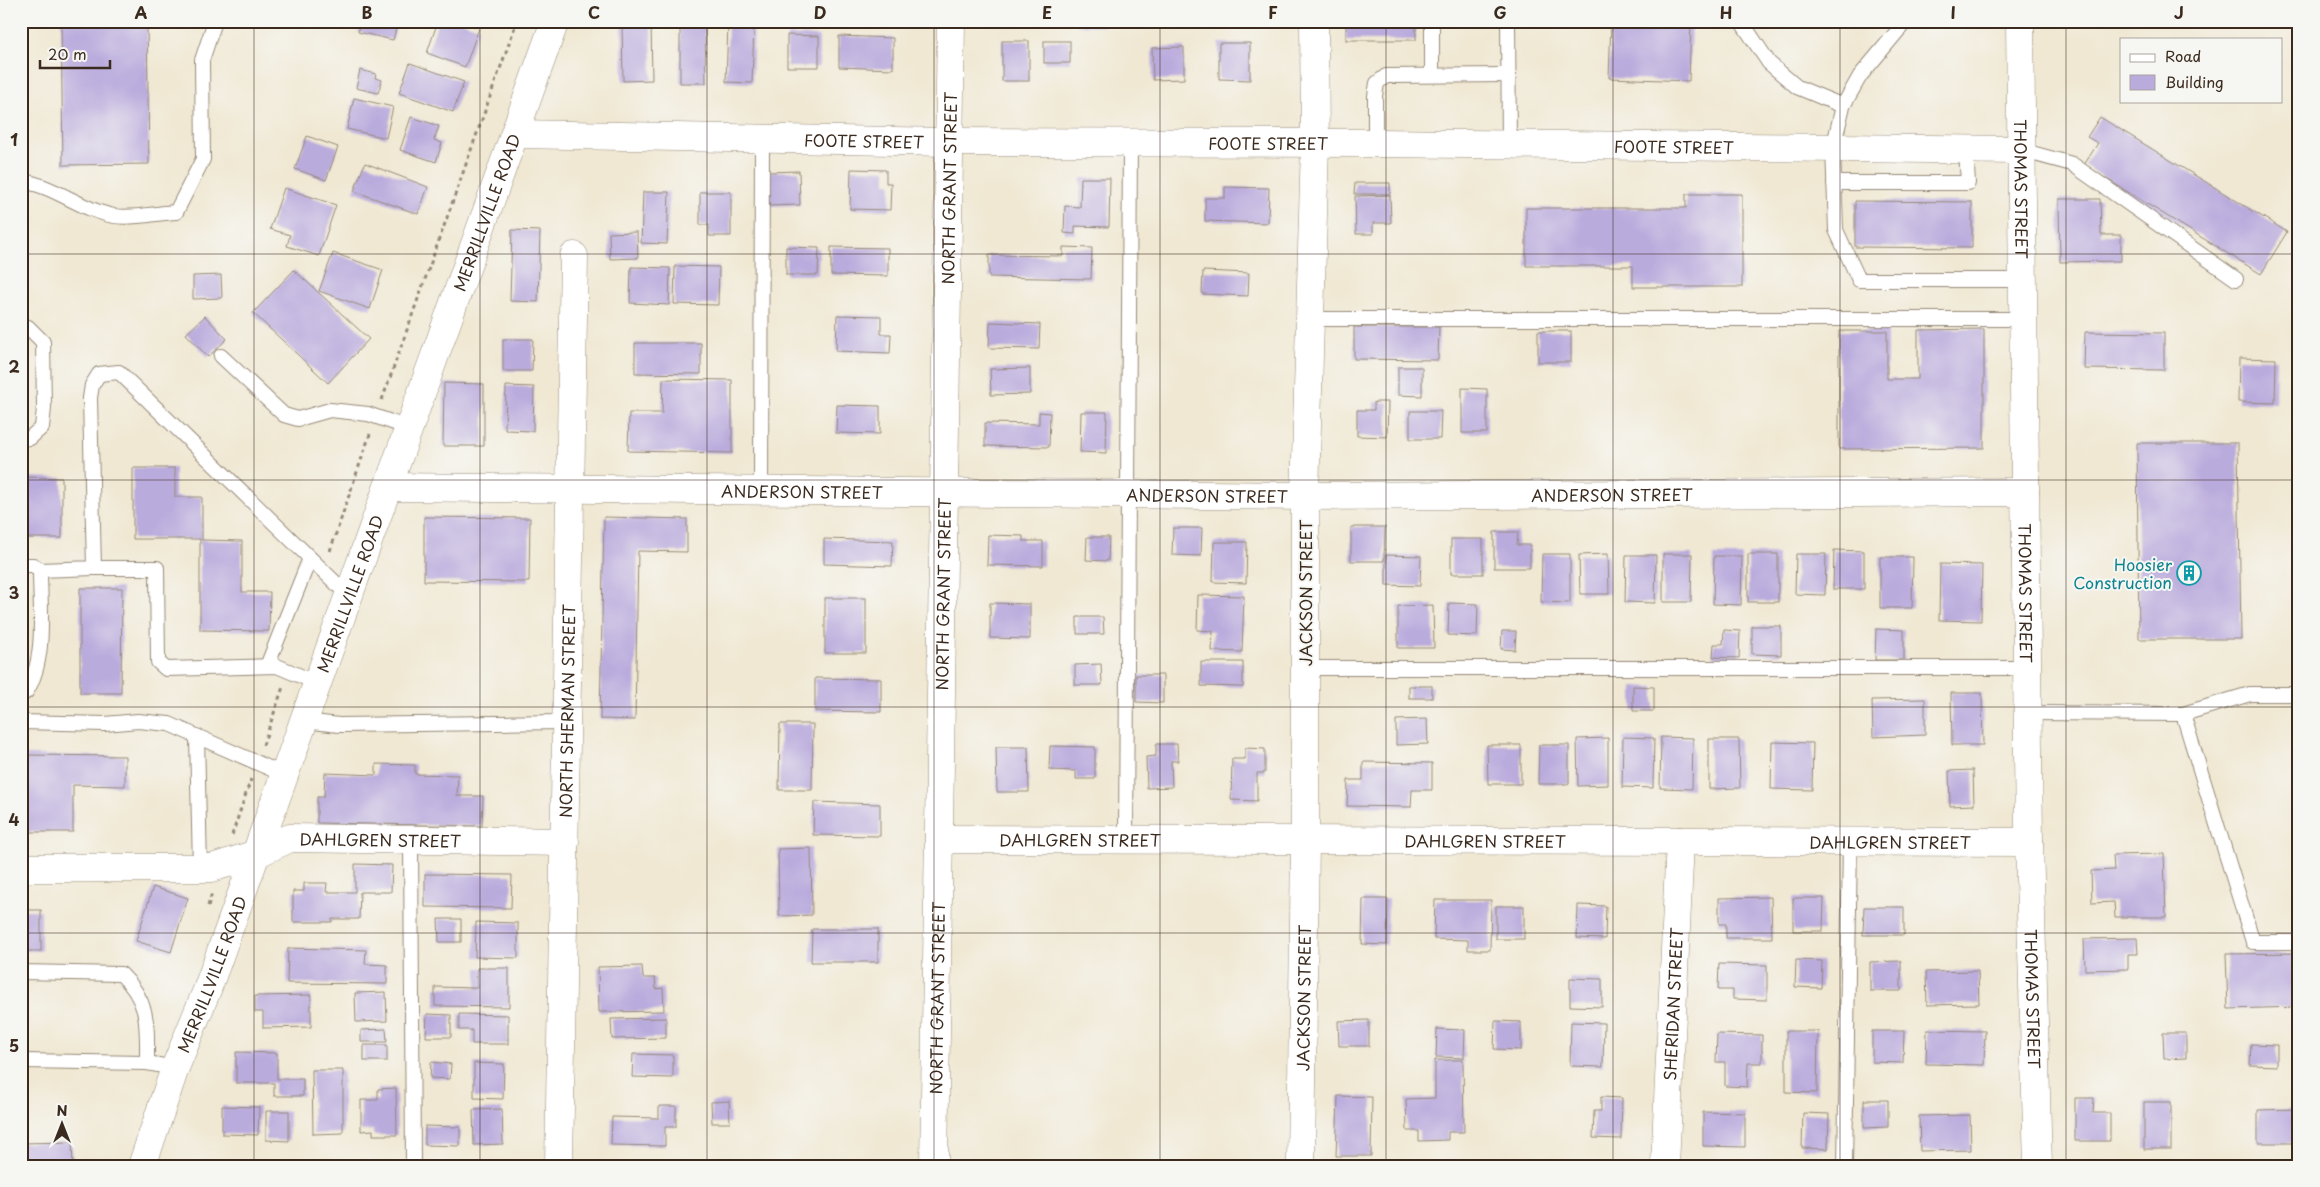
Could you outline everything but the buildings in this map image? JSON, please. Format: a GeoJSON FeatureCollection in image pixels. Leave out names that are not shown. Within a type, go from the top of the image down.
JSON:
{"type":"FeatureCollection","features":[{"type":"Feature","properties":{"kind":"street","name":"MERRILLVILLE ROAD"},"geometry":{"type":"LineString","coordinates":[[142,1166],[174,1068],[207,990],[555,21]]}},
{"type":"Feature","properties":{"kind":"street","name":"NORTH GRANT STREET"},"geometry":{"type":"LineString","coordinates":[[934,1166],[951,21]]}},
{"type":"Feature","properties":{"kind":"street","name":"JACKSON STREET"},"geometry":{"type":"LineString","coordinates":[[1301,1166],[1305,840],[1305,496],[1315,144],[1314,21]]}},
{"type":"Feature","properties":{"kind":"street","name":"THOMAS STREET"},"geometry":{"type":"LineString","coordinates":[[2020,21],[2029,842],[2038,1166]]}},
{"type":"Feature","properties":{"kind":"street","name":"FOOTE STREET"},"geometry":{"type":"LineString","coordinates":[[516,134],[949,142],[1375,143],[2020,150]]}},
{"type":"Feature","properties":{"kind":"street","name":"NORTH SHERMAN STREET"},"geometry":{"type":"LineString","coordinates":[[559,1166],[574,256]]}},
{"type":"Feature","properties":{"kind":"street","name":"ANDERSON STREET"},"geometry":{"type":"LineString","coordinates":[[388,487],[1128,496],[2025,492]]}},
{"type":"Feature","properties":{"kind":"street","name":"DAHLGREN STREET"},"geometry":{"type":"LineString","coordinates":[[21,868],[212,868],[256,854],[290,838],[564,842]]}},
{"type":"Feature","properties":{"kind":"street","name":"DAHLGREN STREET"},"geometry":{"type":"LineString","coordinates":[[940,839],[2029,842]]}},
{"type":"Feature","properties":{"kind":"street","name":"SHERIDAN STREET"},"geometry":{"type":"LineString","coordinates":[[1665,1166],[1680,841]]}},
{"type":"Feature","properties":{"kind":"lane"},"geometry":{"type":"LineString","coordinates":[[21,181],[34,183],[85,206],[116,216],[176,212],[203,159],[202,60],[215,21]]}},
{"type":"Feature","properties":{"kind":"lane"},"geometry":{"type":"LineString","coordinates":[[1432,21],[1432,75]]}},
{"type":"Feature","properties":{"kind":"lane"},"geometry":{"type":"LineString","coordinates":[[1508,21],[1509,145]]}},
{"type":"Feature","properties":{"kind":"lane"},"geometry":{"type":"LineString","coordinates":[[1741,21],[1769,63],[1797,87],[1843,106]]}},
{"type":"Feature","properties":{"kind":"lane"},"geometry":{"type":"LineString","coordinates":[[1906,21],[1860,76],[1843,106],[1834,148],[1836,230],[1860,280],[2022,280]]}},
{"type":"Feature","properties":{"kind":"lane"},"geometry":{"type":"LineString","coordinates":[[1375,143],[1374,96],[1377,83],[1386,76],[1509,75]]}},
{"type":"Feature","properties":{"kind":"lane"},"geometry":{"type":"LineString","coordinates":[[760,492],[762,138]]}},
{"type":"Feature","properties":{"kind":"lane"},"geometry":{"type":"LineString","coordinates":[[1126,839],[1130,143]]}},
{"type":"Feature","properties":{"kind":"lane"},"geometry":{"type":"LineString","coordinates":[[1834,184],[1968,184],[1966,150]]}},
{"type":"Feature","properties":{"kind":"lane"},"geometry":{"type":"LineString","coordinates":[[2020,150],[2072,164],[2236,279]]}},
{"type":"Feature","properties":{"kind":"lane"},"geometry":{"type":"LineString","coordinates":[[1310,319],[2022,319]]}},
{"type":"Feature","properties":{"kind":"lane"},"geometry":{"type":"LineString","coordinates":[[21,325],[28,327],[43,342],[44,408],[42,427],[30,438],[21,438]]}},
{"type":"Feature","properties":{"kind":"lane"},"geometry":{"type":"LineString","coordinates":[[221,356],[284,415],[298,419],[330,410],[376,416],[409,428]]}},
{"type":"Feature","properties":{"kind":"lane"},"geometry":{"type":"LineString","coordinates":[[94,568],[90,398],[92,385],[99,374],[119,372],[349,596]]}},
{"type":"Feature","properties":{"kind":"lane"},"geometry":{"type":"LineString","coordinates":[[267,666],[310,558]]}},
{"type":"Feature","properties":{"kind":"lane"},"geometry":{"type":"LineString","coordinates":[[21,565],[33,565],[40,570],[157,568],[158,662],[166,669],[277,666],[317,683]]}},
{"type":"Feature","properties":{"kind":"lane"},"geometry":{"type":"LineString","coordinates":[[21,692],[26,692],[31,684],[39,656],[40,570]]}},
{"type":"Feature","properties":{"kind":"lane"},"geometry":{"type":"LineString","coordinates":[[1305,668],[2028,668]]}},
{"type":"Feature","properties":{"kind":"lane"},"geometry":{"type":"LineString","coordinates":[[2028,713],[2182,714],[2250,694],[2299,694]]}},
{"type":"Feature","properties":{"kind":"lane"},"geometry":{"type":"LineString","coordinates":[[2182,714],[2253,942],[2299,942]]}},
{"type":"Feature","properties":{"kind":"lane"},"geometry":{"type":"LineString","coordinates":[[21,722],[105,724],[138,721],[169,724],[285,774]]}},
{"type":"Feature","properties":{"kind":"lane"},"geometry":{"type":"LineString","coordinates":[[304,721],[339,725],[567,722]]}},
{"type":"Feature","properties":{"kind":"lane"},"geometry":{"type":"LineString","coordinates":[[197,736],[200,868]]}},
{"type":"Feature","properties":{"kind":"lane"},"geometry":{"type":"LineString","coordinates":[[411,840],[413,1166]]}},
{"type":"Feature","properties":{"kind":"lane"},"geometry":{"type":"LineString","coordinates":[[1845,1166],[1850,842]]}},
{"type":"Feature","properties":{"kind":"lane"},"geometry":{"type":"LineString","coordinates":[[21,972],[120,974],[134,986],[144,1005],[146,1062]]}},
{"type":"Feature","properties":{"kind":"lane"},"geometry":{"type":"LineString","coordinates":[[21,1061],[146,1062],[174,1068]]}},
{"type":"Feature","properties":{"kind":"path"},"geometry":{"type":"LineString","coordinates":[[323,570],[517,21]]}},
{"type":"Feature","properties":{"kind":"place","name":"Hoosier Construction"},"geometry":{"type":"Point","coordinates":[2189,573]}}]}
